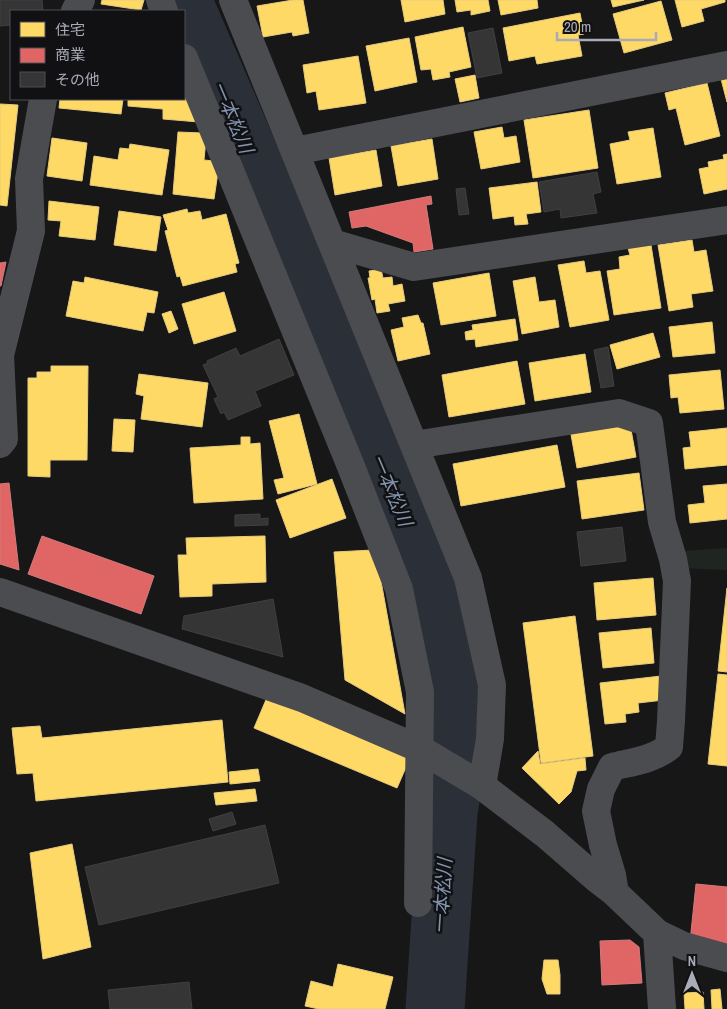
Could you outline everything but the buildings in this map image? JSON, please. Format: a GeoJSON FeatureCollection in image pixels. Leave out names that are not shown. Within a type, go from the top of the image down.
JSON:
{"type":"FeatureCollection","features":[{"type":"Feature","properties":{"kind":"street"},"geometry":{"type":"LineString","coordinates":[[233,0],[468,578],[492,685],[490,739],[475,781]]}},
{"type":"Feature","properties":{"kind":"street"},"geometry":{"type":"LineString","coordinates":[[185,60],[399,589],[420,692],[425,752],[418,904]]}},
{"type":"Feature","properties":{"kind":"street"},"geometry":{"type":"LineString","coordinates":[[294,151],[727,65]]}},
{"type":"Feature","properties":{"kind":"street"},"geometry":{"type":"LineString","coordinates":[[0,444],[4,439],[0,355],[31,231],[29,179],[43,100]]}},
{"type":"Feature","properties":{"kind":"street"},"geometry":{"type":"LineString","coordinates":[[332,243],[414,268],[727,220]]}},
{"type":"Feature","properties":{"kind":"street"},"geometry":{"type":"LineString","coordinates":[[414,445],[619,413],[649,423],[662,522],[677,580],[671,721],[669,747],[645,760],[612,767],[601,788],[596,811],[602,845],[612,875],[615,893]]}},
{"type":"Feature","properties":{"kind":"street"},"geometry":{"type":"LineString","coordinates":[[0,592],[302,698],[425,752],[475,781],[545,834],[615,893],[657,933],[684,946],[727,958]]}},
{"type":"Feature","properties":{"kind":"street"},"geometry":{"type":"LineString","coordinates":[[657,933],[662,1009]]}},
{"type":"Feature","properties":{"kind":"shaded area"},"geometry":{"type":"Polygon","coordinates":[[[727,548],[727,570],[682,568],[682,551],[727,548]]]}},
{"type":"Feature","properties":{"kind":"waterway","name":"一本松川"},"geometry":{"type":"LineString","coordinates":[[182,0],[383,464],[450,626],[459,741],[448,813],[435,1009]]}}]}
